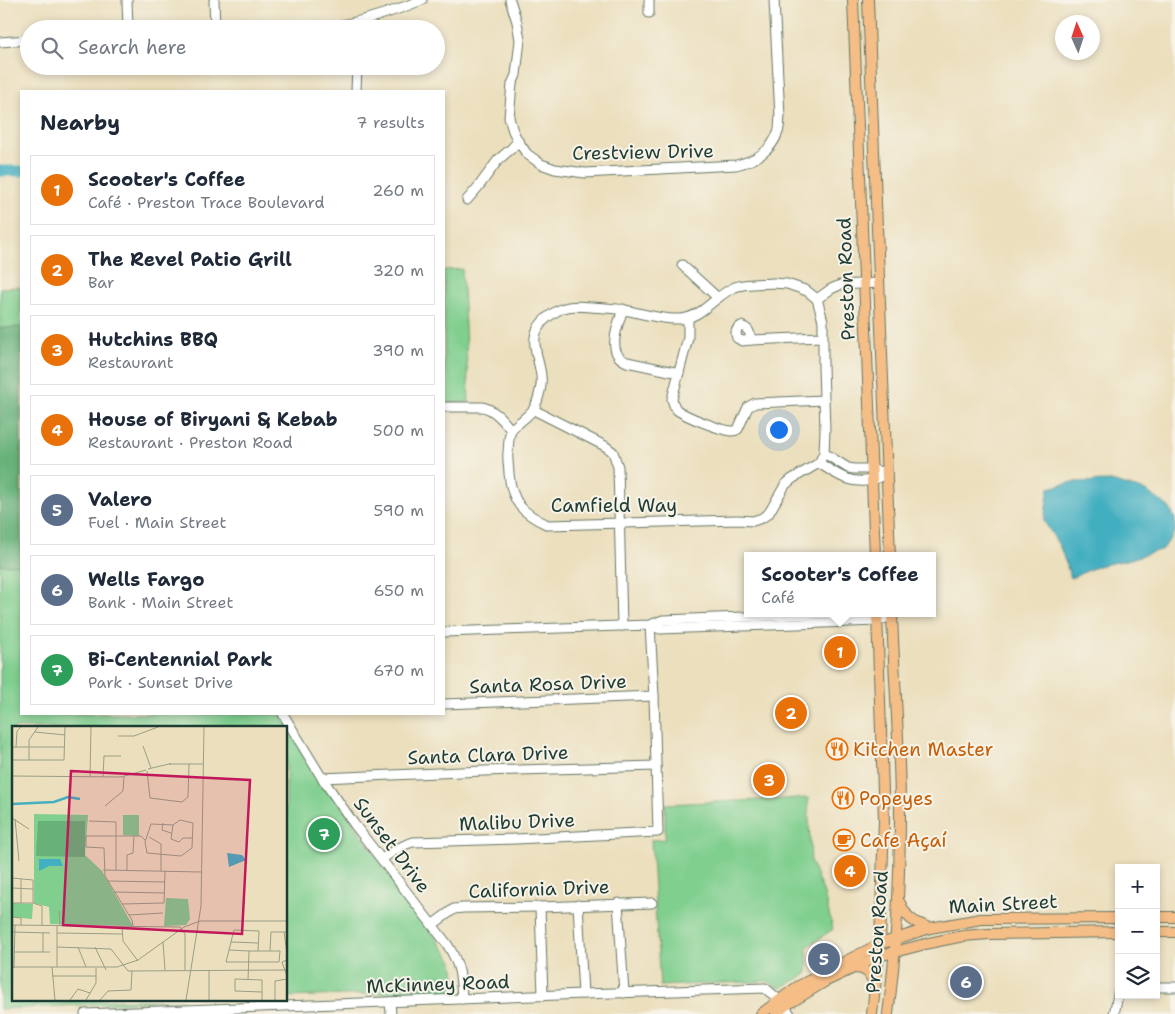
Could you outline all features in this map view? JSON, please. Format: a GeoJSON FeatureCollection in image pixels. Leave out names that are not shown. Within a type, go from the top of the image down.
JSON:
{"type":"FeatureCollection","features":[{"type":"Feature","properties":{"kind":"main road","name":"Preston Road"},"geometry":{"type":"LineString","coordinates":[[852,0],[875,552]]}},
{"type":"Feature","properties":{"kind":"main road","name":"Preston Road"},"geometry":{"type":"LineString","coordinates":[[868,0],[890,552]]}},
{"type":"Feature","properties":{"kind":"main road","name":"Preston Road"},"geometry":{"type":"LineString","coordinates":[[872,1014],[880,944],[884,820],[879,617]]}},
{"type":"Feature","properties":{"kind":"main road","name":"Preston Road"},"geometry":{"type":"LineString","coordinates":[[888,1014],[896,952],[899,900],[900,808],[892,617]]}},
{"type":"Feature","properties":{"kind":"main road"},"geometry":{"type":"LineString","coordinates":[[882,749],[898,748]]}},
{"type":"Feature","properties":{"kind":"main road"},"geometry":{"type":"LineString","coordinates":[[899,900],[909,918],[917,924],[930,928]]}},
{"type":"Feature","properties":{"kind":"main road"},"geometry":{"type":"LineString","coordinates":[[1160,917],[1175,917]]}},
{"type":"Feature","properties":{"kind":"main road"},"geometry":{"type":"LineString","coordinates":[[1077,933],[1078,918]]}},
{"type":"Feature","properties":{"kind":"main road","name":"Main Street"},"geometry":{"type":"LineString","coordinates":[[761,1014],[785,1007],[797,987],[880,944],[930,928],[981,919],[1115,918]]}},
{"type":"Feature","properties":{"kind":"main road","name":"Main Street"},"geometry":{"type":"LineString","coordinates":[[776,1014],[826,981],[879,956],[929,943],[980,934],[1115,932]]}},
{"type":"Feature","properties":{"kind":"main road"},"geometry":{"type":"LineString","coordinates":[[1160,932],[1175,932]]}},
{"type":"Feature","properties":{"kind":"main road"},"geometry":{"type":"LineString","coordinates":[[854,968],[866,970],[875,988]]}},
{"type":"Feature","properties":{"kind":"street"},"geometry":{"type":"LineString","coordinates":[[127,0],[128,20]]}},
{"type":"Feature","properties":{"kind":"street"},"geometry":{"type":"LineString","coordinates":[[214,0],[215,20]]}},
{"type":"Feature","properties":{"kind":"street"},"geometry":{"type":"LineString","coordinates":[[368,20],[422,0]]}},
{"type":"Feature","properties":{"kind":"street","name":"Crestview Drive"},"geometry":{"type":"LineString","coordinates":[[510,0],[520,40],[516,74],[512,84],[509,118],[513,131],[527,154],[541,164],[555,169],[585,173],[736,165],[748,163],[768,150],[779,132],[774,0]]}},
{"type":"Feature","properties":{"kind":"street"},"geometry":{"type":"LineString","coordinates":[[649,0],[649,13]]}},
{"type":"Feature","properties":{"kind":"street"},"geometry":{"type":"LineString","coordinates":[[0,42],[20,41]]}},
{"type":"Feature","properties":{"kind":"street"},"geometry":{"type":"LineString","coordinates":[[356,75],[356,90]]}},
{"type":"Feature","properties":{"kind":"street"},"geometry":{"type":"LineString","coordinates":[[467,200],[498,160],[518,141]]}},
{"type":"Feature","properties":{"kind":"street"},"geometry":{"type":"LineString","coordinates":[[682,265],[718,298]]}},
{"type":"Feature","properties":{"kind":"street"},"geometry":{"type":"LineString","coordinates":[[817,299],[831,288],[840,285],[879,283]]}},
{"type":"Feature","properties":{"kind":"street"},"geometry":{"type":"LineString","coordinates":[[445,407],[488,408],[511,430],[534,410],[540,393],[542,382],[534,348],[537,331],[544,321],[564,308],[584,306],[623,309],[672,319],[688,318],[698,314],[734,288],[744,285],[787,284],[807,291],[817,299],[822,321],[825,430],[824,453],[819,463],[838,476],[854,480],[871,474],[887,473]]}},
{"type":"Feature","properties":{"kind":"street"},"geometry":{"type":"LineString","coordinates":[[623,309],[616,334],[615,351],[618,357],[627,362],[679,373]]}},
{"type":"Feature","properties":{"kind":"street"},"geometry":{"type":"LineString","coordinates":[[688,318],[688,338],[672,399],[675,408],[695,418],[732,431],[738,428],[748,407],[755,403],[824,400]]}},
{"type":"Feature","properties":{"kind":"street"},"geometry":{"type":"LineString","coordinates":[[751,340],[822,338]]}},
{"type":"Feature","properties":{"kind":"street"},"geometry":{"type":"LineString","coordinates":[[534,410],[600,443],[613,452],[618,468],[622,626]]}},
{"type":"Feature","properties":{"kind":"street","name":"Camfield Way"},"geometry":{"type":"LineString","coordinates":[[511,430],[507,458],[512,493],[524,511],[548,524],[753,521],[769,513],[785,485],[819,463]]}},
{"type":"Feature","properties":{"kind":"street"},"geometry":{"type":"LineString","coordinates":[[824,453],[848,468],[871,474]]}},
{"type":"Feature","properties":{"kind":"street"},"geometry":{"type":"LineString","coordinates":[[782,621],[815,617]]}},
{"type":"Feature","properties":{"kind":"street"},"geometry":{"type":"LineString","coordinates":[[445,632],[650,625],[664,620],[782,621],[860,617]]}},
{"type":"Feature","properties":{"kind":"street"},"geometry":{"type":"LineString","coordinates":[[650,625],[656,766]]}},
{"type":"Feature","properties":{"kind":"street","name":"Santa Rosa Drive"},"geometry":{"type":"LineString","coordinates":[[445,704],[654,696]]}},
{"type":"Feature","properties":{"kind":"street","name":"Sunset Drive"},"geometry":{"type":"LineString","coordinates":[[284,715],[322,778],[354,824],[447,944],[457,960],[462,999]]}},
{"type":"Feature","properties":{"kind":"street","name":"Santa Clara Drive"},"geometry":{"type":"LineString","coordinates":[[322,778],[656,766]]}},
{"type":"Feature","properties":{"kind":"street","name":"Malibu Drive"},"geometry":{"type":"LineString","coordinates":[[382,859],[399,847],[413,842],[526,839],[658,832],[656,766]]}},
{"type":"Feature","properties":{"kind":"street"},"geometry":{"type":"LineString","coordinates":[[618,903],[624,993]]}},
{"type":"Feature","properties":{"kind":"street","name":"California Drive"},"geometry":{"type":"LineString","coordinates":[[432,924],[454,909],[463,908],[652,903]]}},
{"type":"Feature","properties":{"kind":"street"},"geometry":{"type":"LineString","coordinates":[[578,905],[583,994]]}},
{"type":"Feature","properties":{"kind":"street"},"geometry":{"type":"LineString","coordinates":[[540,907],[543,996]]}},
{"type":"Feature","properties":{"kind":"street"},"geometry":{"type":"LineString","coordinates":[[1160,987],[1175,987]]}},
{"type":"Feature","properties":{"kind":"street","name":"McKinney Road"},"geometry":{"type":"LineString","coordinates":[[86,1014],[765,988],[785,1007]]}},
{"type":"Feature","properties":{"kind":"street"},"geometry":{"type":"LineString","coordinates":[[1114,1014],[1117,999]]}},
{"type":"Feature","properties":{"kind":"street"},"geometry":{"type":"LineString","coordinates":[[390,1002],[391,1014]]}},
{"type":"Feature","properties":{"kind":"green space"},"geometry":{"type":"Polygon","coordinates":[[[462,269],[469,402],[445,403],[445,270],[462,269]]]}},
{"type":"Feature","properties":{"kind":"green space"},"geometry":{"type":"Polygon","coordinates":[[[20,287],[20,715],[284,715],[382,866],[453,961],[457,993],[288,997],[288,726],[12,726],[12,1002],[143,1002],[0,1009],[0,288],[20,287]]]}},
{"type":"Feature","properties":{"kind":"green space"},"geometry":{"type":"Polygon","coordinates":[[[20,327],[20,565],[0,565],[0,328],[20,327]]]}},
{"type":"Feature","properties":{"kind":"green space"},"geometry":{"type":"Polygon","coordinates":[[[808,798],[811,863],[823,891],[833,929],[807,947],[807,974],[780,988],[767,981],[660,986],[651,840],[665,839],[665,804],[808,798]]]}},
{"type":"Feature","properties":{"kind":"water"},"geometry":{"type":"Polygon","coordinates":[[[1111,481],[1146,491],[1169,507],[1175,519],[1175,532],[1163,549],[1127,560],[1098,566],[1071,578],[1060,547],[1044,521],[1049,488],[1072,482],[1111,481]]]}},
{"type":"Feature","properties":{"kind":"waterway"},"geometry":{"type":"LineString","coordinates":[[0,171],[20,171]]}},
{"type":"Feature","properties":{"kind":"place","name":"Scooter's Coffee"},"geometry":{"type":"Point","coordinates":[840,652]}},
{"type":"Feature","properties":{"kind":"place","name":"The Revel Patio Grill"},"geometry":{"type":"Point","coordinates":[791,713]}},
{"type":"Feature","properties":{"kind":"place","name":"Kitchen Master"},"geometry":{"type":"Point","coordinates":[837,749]}},
{"type":"Feature","properties":{"kind":"place","name":"Hutchins BBQ"},"geometry":{"type":"Point","coordinates":[769,780]}},
{"type":"Feature","properties":{"kind":"place","name":"Popeyes"},"geometry":{"type":"Point","coordinates":[843,798]}},
{"type":"Feature","properties":{"kind":"place","name":"Bi-Centennial Park"},"geometry":{"type":"Point","coordinates":[324,834]}},
{"type":"Feature","properties":{"kind":"place","name":"Cafe Açaí"},"geometry":{"type":"Point","coordinates":[844,840]}},
{"type":"Feature","properties":{"kind":"place","name":"House of Biryani & Kebab"},"geometry":{"type":"Point","coordinates":[850,871]}},
{"type":"Feature","properties":{"kind":"place","name":"Valero"},"geometry":{"type":"Point","coordinates":[824,959]}},
{"type":"Feature","properties":{"kind":"place","name":"Wells Fargo"},"geometry":{"type":"Point","coordinates":[966,982]}}]}
